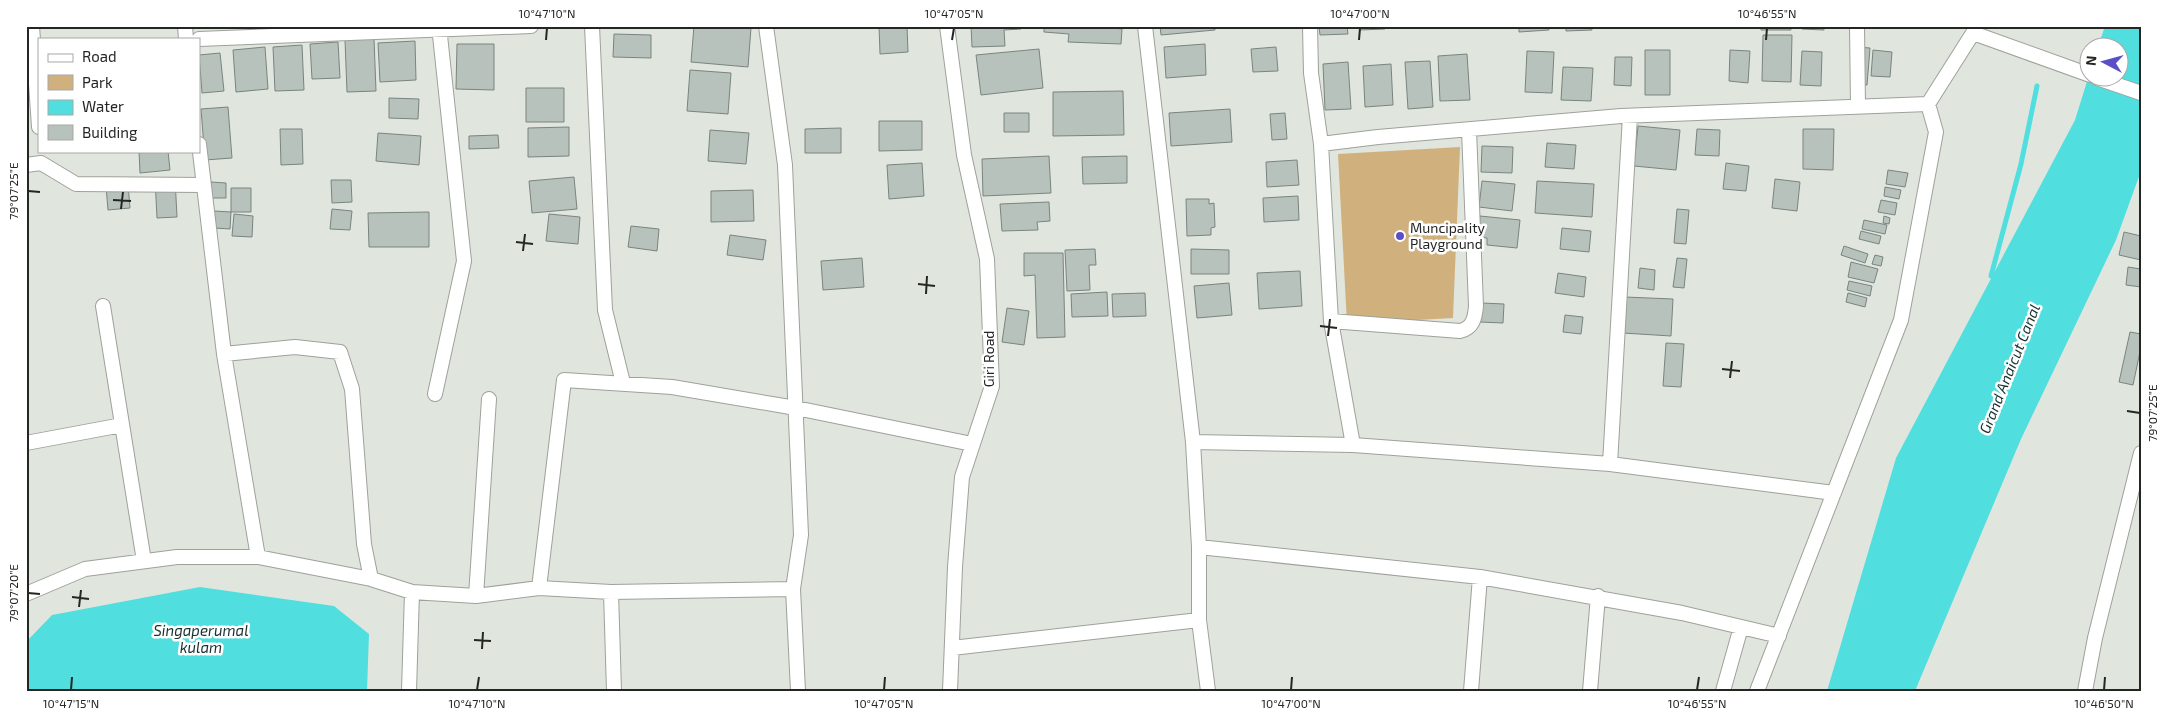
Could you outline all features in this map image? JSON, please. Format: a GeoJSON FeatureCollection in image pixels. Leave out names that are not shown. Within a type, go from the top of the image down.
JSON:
{"type":"FeatureCollection","features":[{"type":"Feature","properties":{"kind":"street"},"geometry":{"type":"LineString","coordinates":[[200,39],[439,28],[531,26]]}},
{"type":"Feature","properties":{"kind":"street"},"geometry":{"type":"LineString","coordinates":[[592,26],[605,310],[623,384]]}},
{"type":"Feature","properties":{"kind":"street"},"geometry":{"type":"LineString","coordinates":[[766,26],[785,165],[801,535],[793,589],[798,691]]}},
{"type":"Feature","properties":{"kind":"street","name":"Giri Road"},"geometry":{"type":"LineString","coordinates":[[947,26],[964,155],[987,259],[992,386],[962,477],[955,567],[950,691]]}},
{"type":"Feature","properties":{"kind":"street"},"geometry":{"type":"LineString","coordinates":[[1145,26],[1193,442],[1199,547],[1199,620],[1208,691]]}},
{"type":"Feature","properties":{"kind":"street"},"geometry":{"type":"LineString","coordinates":[[1310,26],[1311,73],[1321,144],[1332,321],[1353,445]]}},
{"type":"Feature","properties":{"kind":"street"},"geometry":{"type":"LineString","coordinates":[[1857,26],[1858,107]]}},
{"type":"Feature","properties":{"kind":"street"},"geometry":{"type":"LineString","coordinates":[[435,394],[464,261],[439,28]]}},
{"type":"Feature","properties":{"kind":"street"},"geometry":{"type":"LineString","coordinates":[[1757,691],[1901,320],[1936,132],[1928,104],[1973,30],[2080,71]]}},
{"type":"Feature","properties":{"kind":"street"},"geometry":{"type":"LineString","coordinates":[[32,36],[38,114]]}},
{"type":"Feature","properties":{"kind":"street"},"geometry":{"type":"LineString","coordinates":[[2126,88],[2141,93]]}},
{"type":"Feature","properties":{"kind":"street"},"geometry":{"type":"LineString","coordinates":[[1321,144],[1630,116],[1928,104]]}},
{"type":"Feature","properties":{"kind":"street"},"geometry":{"type":"LineString","coordinates":[[1610,464],[1630,116]]}},
{"type":"Feature","properties":{"kind":"street"},"geometry":{"type":"LineString","coordinates":[[1332,321],[1460,331],[1468,329],[1473,323],[1476,306],[1469,130]]}},
{"type":"Feature","properties":{"kind":"street"},"geometry":{"type":"LineString","coordinates":[[200,152],[224,354],[258,557]]}},
{"type":"Feature","properties":{"kind":"street"},"geometry":{"type":"LineString","coordinates":[[26,165],[41,157],[76,184],[204,184]]}},
{"type":"Feature","properties":{"kind":"street"},"geometry":{"type":"LineString","coordinates":[[103,306],[144,561]]}},
{"type":"Feature","properties":{"kind":"street"},"geometry":{"type":"LineString","coordinates":[[224,354],[295,347],[340,352],[352,389],[364,544],[371,579]]}},
{"type":"Feature","properties":{"kind":"street"},"geometry":{"type":"LineString","coordinates":[[539,588],[564,380],[672,387],[796,408],[972,444]]}},
{"type":"Feature","properties":{"kind":"street"},"geometry":{"type":"LineString","coordinates":[[476,596],[489,399]]}},
{"type":"Feature","properties":{"kind":"street"},"geometry":{"type":"LineString","coordinates":[[26,443],[122,425]]}},
{"type":"Feature","properties":{"kind":"street"},"geometry":{"type":"LineString","coordinates":[[1193,442],[1353,445],[1610,464],[1834,493]]}},
{"type":"Feature","properties":{"kind":"street"},"geometry":{"type":"LineString","coordinates":[[2085,691],[2094,638],[2135,497],[2141,453]]}},
{"type":"Feature","properties":{"kind":"street"},"geometry":{"type":"LineString","coordinates":[[1199,547],[1480,577],[1598,596],[1779,636]]}},
{"type":"Feature","properties":{"kind":"street"},"geometry":{"type":"LineString","coordinates":[[26,594],[85,569],[176,557],[258,557],[371,579],[412,592],[476,596],[539,588],[610,592],[793,589]]}},
{"type":"Feature","properties":{"kind":"street"},"geometry":{"type":"LineString","coordinates":[[1472,691],[1480,577]]}},
{"type":"Feature","properties":{"kind":"street"},"geometry":{"type":"LineString","coordinates":[[409,691],[412,592]]}},
{"type":"Feature","properties":{"kind":"street"},"geometry":{"type":"LineString","coordinates":[[610,592],[614,691]]}},
{"type":"Feature","properties":{"kind":"street"},"geometry":{"type":"LineString","coordinates":[[1590,691],[1598,596]]}},
{"type":"Feature","properties":{"kind":"street"},"geometry":{"type":"LineString","coordinates":[[952,648],[1199,620]]}},
{"type":"Feature","properties":{"kind":"street"},"geometry":{"type":"LineString","coordinates":[[1723,691],[1741,627]]}},
{"type":"Feature","properties":{"kind":"green space","name":"Muncipality Playground"},"geometry":{"type":"Polygon","coordinates":[[[1460,147],[1453,318],[1347,324],[1338,154],[1460,147]]]}},
{"type":"Feature","properties":{"kind":"water","name":"Grand Anaicut Canal"},"geometry":{"type":"Polygon","coordinates":[[[2105,26],[2141,26],[2141,171],[2116,240],[2021,439],[1915,691],[1827,691],[1896,458],[2075,120],[2085,88],[2130,88],[2130,38],[2101,38],[2105,26]]]}},
{"type":"Feature","properties":{"kind":"water","name":"Singaperumal kulam"},"geometry":{"type":"Polygon","coordinates":[[[200,587],[334,606],[369,634],[367,691],[26,691],[26,642],[52,615],[200,587]]]}},
{"type":"Feature","properties":{"kind":"building"},"geometry":{"type":"Polygon","coordinates":[[[694,26],[751,28],[748,67],[691,62],[694,26]]]}},
{"type":"Feature","properties":{"kind":"building"},"geometry":{"type":"Polygon","coordinates":[[[879,26],[907,26],[908,52],[880,54],[879,26]]]}},
{"type":"Feature","properties":{"kind":"building"},"geometry":{"type":"Polygon","coordinates":[[[971,26],[1021,26],[1021,29],[1004,30],[1005,46],[972,47],[971,26]]]}},
{"type":"Feature","properties":{"kind":"building"},"geometry":{"type":"Polygon","coordinates":[[[1044,26],[1095,26],[1122,29],[1121,44],[1068,42],[1069,34],[1044,32],[1044,26]]]}},
{"type":"Feature","properties":{"kind":"building"},"geometry":{"type":"Polygon","coordinates":[[[1160,26],[1215,26],[1215,30],[1161,35],[1160,26]]]}},
{"type":"Feature","properties":{"kind":"building"},"geometry":{"type":"Polygon","coordinates":[[[1319,26],[1347,26],[1348,34],[1320,35],[1319,26]]]}},
{"type":"Feature","properties":{"kind":"building"},"geometry":{"type":"Polygon","coordinates":[[[1360,26],[1385,26],[1385,29],[1360,30],[1360,26]]]}},
{"type":"Feature","properties":{"kind":"building"},"geometry":{"type":"Polygon","coordinates":[[[1519,26],[1548,26],[1549,30],[1519,32],[1519,26]]]}},
{"type":"Feature","properties":{"kind":"building"},"geometry":{"type":"Polygon","coordinates":[[[1566,26],[1591,26],[1592,30],[1566,31],[1566,26]]]}},
{"type":"Feature","properties":{"kind":"building"},"geometry":{"type":"Polygon","coordinates":[[[1761,26],[1791,26],[1791,30],[1761,30],[1761,26]]]}},
{"type":"Feature","properties":{"kind":"building"},"geometry":{"type":"Polygon","coordinates":[[[1802,26],[1824,26],[1824,30],[1802,29],[1802,26]]]}},
{"type":"Feature","properties":{"kind":"building"},"geometry":{"type":"Polygon","coordinates":[[[614,34],[651,35],[651,58],[613,57],[614,34]]]}},
{"type":"Feature","properties":{"kind":"building"},"geometry":{"type":"Polygon","coordinates":[[[1763,35],[1792,35],[1791,82],[1762,81],[1763,35]]]}},
{"type":"Feature","properties":{"kind":"building"},"geometry":{"type":"Polygon","coordinates":[[[374,39],[376,91],[347,92],[345,40],[374,39]]]}},
{"type":"Feature","properties":{"kind":"building"},"geometry":{"type":"Polygon","coordinates":[[[415,41],[416,80],[380,82],[378,43],[415,41]]]}},
{"type":"Feature","properties":{"kind":"building"},"geometry":{"type":"Polygon","coordinates":[[[338,42],[340,78],[312,79],[310,44],[338,42]]]}},
{"type":"Feature","properties":{"kind":"building"},"geometry":{"type":"Polygon","coordinates":[[[457,44],[494,44],[494,90],[456,89],[457,44]]]}},
{"type":"Feature","properties":{"kind":"building"},"geometry":{"type":"Polygon","coordinates":[[[1205,44],[1206,75],[1166,78],[1164,47],[1205,44]]]}},
{"type":"Feature","properties":{"kind":"building"},"geometry":{"type":"Polygon","coordinates":[[[302,45],[304,90],[275,91],[273,47],[302,45]]]}},
{"type":"Feature","properties":{"kind":"building"},"geometry":{"type":"Polygon","coordinates":[[[265,47],[268,89],[236,92],[233,50],[265,47]]]}},
{"type":"Feature","properties":{"kind":"building"},"geometry":{"type":"Polygon","coordinates":[[[1276,47],[1278,71],[1253,72],[1251,49],[1276,47]]]}},
{"type":"Feature","properties":{"kind":"building"},"geometry":{"type":"Polygon","coordinates":[[[1856,47],[1870,48],[1867,85],[1853,84],[1856,47]]]}},
{"type":"Feature","properties":{"kind":"building"},"geometry":{"type":"Polygon","coordinates":[[[1039,49],[1043,88],[981,95],[976,55],[1039,49]]]}},
{"type":"Feature","properties":{"kind":"building"},"geometry":{"type":"Polygon","coordinates":[[[1645,50],[1670,50],[1670,95],[1645,95],[1645,50]]]}},
{"type":"Feature","properties":{"kind":"building"},"geometry":{"type":"Polygon","coordinates":[[[1730,50],[1750,51],[1748,83],[1729,81],[1730,50]]]}},
{"type":"Feature","properties":{"kind":"building"},"geometry":{"type":"Polygon","coordinates":[[[1873,50],[1892,52],[1890,77],[1871,76],[1873,50]]]}},
{"type":"Feature","properties":{"kind":"building"},"geometry":{"type":"Polygon","coordinates":[[[1527,51],[1554,52],[1552,93],[1525,92],[1527,51]]]}},
{"type":"Feature","properties":{"kind":"building"},"geometry":{"type":"Polygon","coordinates":[[[1802,51],[1822,52],[1821,86],[1800,85],[1802,51]]]}},
{"type":"Feature","properties":{"kind":"building"},"geometry":{"type":"Polygon","coordinates":[[[220,53],[224,91],[202,93],[200,55],[220,53]]]}},
{"type":"Feature","properties":{"kind":"building"},"geometry":{"type":"Polygon","coordinates":[[[1467,54],[1470,100],[1440,101],[1438,56],[1467,54]]]}},
{"type":"Feature","properties":{"kind":"building"},"geometry":{"type":"Polygon","coordinates":[[[1615,57],[1632,57],[1631,86],[1614,85],[1615,57]]]}},
{"type":"Feature","properties":{"kind":"building"},"geometry":{"type":"Polygon","coordinates":[[[1430,61],[1433,107],[1408,109],[1405,62],[1430,61]]]}},
{"type":"Feature","properties":{"kind":"building"},"geometry":{"type":"Polygon","coordinates":[[[1348,62],[1351,109],[1325,110],[1323,64],[1348,62]]]}},
{"type":"Feature","properties":{"kind":"building"},"geometry":{"type":"Polygon","coordinates":[[[1391,64],[1393,105],[1365,107],[1363,66],[1391,64]]]}},
{"type":"Feature","properties":{"kind":"building"},"geometry":{"type":"Polygon","coordinates":[[[1563,67],[1593,68],[1591,101],[1561,100],[1563,67]]]}},
{"type":"Feature","properties":{"kind":"building"},"geometry":{"type":"Polygon","coordinates":[[[690,70],[731,73],[728,114],[687,111],[690,70]]]}},
{"type":"Feature","properties":{"kind":"building"},"geometry":{"type":"Polygon","coordinates":[[[526,88],[564,88],[564,122],[526,122],[526,88]]]}},
{"type":"Feature","properties":{"kind":"building"},"geometry":{"type":"Polygon","coordinates":[[[1123,91],[1124,135],[1053,136],[1053,92],[1123,91]]]}},
{"type":"Feature","properties":{"kind":"building"},"geometry":{"type":"Polygon","coordinates":[[[389,98],[419,99],[418,119],[389,118],[389,98]]]}},
{"type":"Feature","properties":{"kind":"building"},"geometry":{"type":"Polygon","coordinates":[[[228,107],[232,158],[205,160],[201,109],[228,107]]]}},
{"type":"Feature","properties":{"kind":"building"},"geometry":{"type":"Polygon","coordinates":[[[1230,109],[1232,142],[1171,146],[1169,113],[1230,109]]]}},
{"type":"Feature","properties":{"kind":"building"},"geometry":{"type":"Polygon","coordinates":[[[1004,113],[1029,113],[1029,132],[1004,132],[1004,113]]]}},
{"type":"Feature","properties":{"kind":"building"},"geometry":{"type":"Polygon","coordinates":[[[1285,113],[1287,139],[1272,140],[1270,114],[1285,113]]]}},
{"type":"Feature","properties":{"kind":"building"},"geometry":{"type":"Polygon","coordinates":[[[879,121],[922,121],[922,150],[879,151],[879,121]]]}},
{"type":"Feature","properties":{"kind":"building"},"geometry":{"type":"Polygon","coordinates":[[[1638,126],[1680,130],[1676,170],[1634,166],[1638,126]]]}},
{"type":"Feature","properties":{"kind":"building"},"geometry":{"type":"Polygon","coordinates":[[[569,127],[569,156],[528,157],[528,128],[569,127]]]}},
{"type":"Feature","properties":{"kind":"building"},"geometry":{"type":"Polygon","coordinates":[[[841,128],[841,153],[805,153],[805,129],[841,128]]]}},
{"type":"Feature","properties":{"kind":"building"},"geometry":{"type":"Polygon","coordinates":[[[280,129],[302,129],[303,164],[281,165],[280,129]]]}},
{"type":"Feature","properties":{"kind":"building"},"geometry":{"type":"Polygon","coordinates":[[[1697,129],[1720,130],[1719,156],[1695,155],[1697,129]]]}},
{"type":"Feature","properties":{"kind":"building"},"geometry":{"type":"Polygon","coordinates":[[[1803,129],[1834,129],[1833,170],[1803,169],[1803,129]]]}},
{"type":"Feature","properties":{"kind":"building"},"geometry":{"type":"Polygon","coordinates":[[[710,130],[749,133],[746,164],[708,161],[710,130]]]}},
{"type":"Feature","properties":{"kind":"building"},"geometry":{"type":"Polygon","coordinates":[[[378,133],[421,136],[419,165],[376,161],[378,133]]]}},
{"type":"Feature","properties":{"kind":"building"},"geometry":{"type":"Polygon","coordinates":[[[498,135],[499,148],[469,149],[469,136],[498,135]]]}},
{"type":"Feature","properties":{"kind":"building"},"geometry":{"type":"Polygon","coordinates":[[[1547,143],[1576,145],[1574,169],[1545,167],[1547,143]]]}},
{"type":"Feature","properties":{"kind":"building"},"geometry":{"type":"Polygon","coordinates":[[[1482,146],[1513,147],[1512,173],[1481,172],[1482,146]]]}},
{"type":"Feature","properties":{"kind":"building"},"geometry":{"type":"Polygon","coordinates":[[[139,152],[168,152],[170,170],[140,173],[139,152]]]}},
{"type":"Feature","properties":{"kind":"building"},"geometry":{"type":"Polygon","coordinates":[[[1049,156],[1051,193],[983,196],[982,159],[1049,156]]]}},
{"type":"Feature","properties":{"kind":"building"},"geometry":{"type":"Polygon","coordinates":[[[1127,156],[1127,183],[1083,184],[1082,157],[1127,156]]]}},
{"type":"Feature","properties":{"kind":"building"},"geometry":{"type":"Polygon","coordinates":[[[1297,160],[1299,185],[1267,187],[1266,162],[1297,160]]]}},
{"type":"Feature","properties":{"kind":"building"},"geometry":{"type":"Polygon","coordinates":[[[922,163],[924,196],[889,199],[887,165],[922,163]]]}},
{"type":"Feature","properties":{"kind":"building"},"geometry":{"type":"Polygon","coordinates":[[[1726,163],[1749,166],[1746,191],[1723,189],[1726,163]]]}},
{"type":"Feature","properties":{"kind":"building"},"geometry":{"type":"Polygon","coordinates":[[[1888,170],[1908,173],[1905,187],[1886,184],[1888,170]]]}},
{"type":"Feature","properties":{"kind":"building"},"geometry":{"type":"Polygon","coordinates":[[[574,177],[577,209],[532,213],[529,181],[574,177]]]}},
{"type":"Feature","properties":{"kind":"building"},"geometry":{"type":"Polygon","coordinates":[[[175,178],[177,217],[157,218],[155,179],[175,178]]]}},
{"type":"Feature","properties":{"kind":"building"},"geometry":{"type":"Polygon","coordinates":[[[1775,179],[1800,182],[1797,211],[1772,208],[1775,179]]]}},
{"type":"Feature","properties":{"kind":"building"},"geometry":{"type":"Polygon","coordinates":[[[331,180],[351,180],[352,202],[332,203],[331,180]]]}},
{"type":"Feature","properties":{"kind":"building"},"geometry":{"type":"Polygon","coordinates":[[[1482,181],[1515,184],[1512,211],[1479,207],[1482,181]]]}},
{"type":"Feature","properties":{"kind":"building"},"geometry":{"type":"Polygon","coordinates":[[[1537,181],[1594,184],[1592,217],[1535,213],[1537,181]]]}},
{"type":"Feature","properties":{"kind":"building"},"geometry":{"type":"Polygon","coordinates":[[[211,182],[226,183],[226,198],[211,198],[211,182]]]}},
{"type":"Feature","properties":{"kind":"building"},"geometry":{"type":"Polygon","coordinates":[[[128,184],[130,208],[108,210],[106,186],[128,184]]]}},
{"type":"Feature","properties":{"kind":"building"},"geometry":{"type":"Polygon","coordinates":[[[1885,187],[1901,190],[1899,199],[1884,196],[1885,187]]]}},
{"type":"Feature","properties":{"kind":"building"},"geometry":{"type":"Polygon","coordinates":[[[231,188],[251,188],[251,212],[231,212],[231,188]]]}},
{"type":"Feature","properties":{"kind":"building"},"geometry":{"type":"Polygon","coordinates":[[[753,190],[754,221],[711,222],[711,191],[753,190]]]}},
{"type":"Feature","properties":{"kind":"building"},"geometry":{"type":"Polygon","coordinates":[[[1298,196],[1299,220],[1264,222],[1263,198],[1298,196]]]}},
{"type":"Feature","properties":{"kind":"building"},"geometry":{"type":"Polygon","coordinates":[[[1186,199],[1209,199],[1209,204],[1214,203],[1215,227],[1211,228],[1211,235],[1187,236],[1186,199]]]}},
{"type":"Feature","properties":{"kind":"building"},"geometry":{"type":"Polygon","coordinates":[[[1881,200],[1897,203],[1895,215],[1878,212],[1881,200]]]}},
{"type":"Feature","properties":{"kind":"building"},"geometry":{"type":"Polygon","coordinates":[[[1049,202],[1050,221],[1037,222],[1038,230],[1002,231],[1000,204],[1049,202]]]}},
{"type":"Feature","properties":{"kind":"building"},"geometry":{"type":"Polygon","coordinates":[[[332,209],[352,211],[350,230],[330,229],[332,209]]]}},
{"type":"Feature","properties":{"kind":"building"},"geometry":{"type":"Polygon","coordinates":[[[1677,209],[1689,210],[1686,244],[1674,243],[1677,209]]]}},
{"type":"Feature","properties":{"kind":"building"},"geometry":{"type":"Polygon","coordinates":[[[214,211],[231,212],[230,229],[214,228],[214,211]]]}},
{"type":"Feature","properties":{"kind":"building"},"geometry":{"type":"Polygon","coordinates":[[[429,212],[429,247],[369,247],[368,213],[429,212]]]}},
{"type":"Feature","properties":{"kind":"building"},"geometry":{"type":"Polygon","coordinates":[[[234,214],[253,216],[252,237],[232,236],[234,214]]]}},
{"type":"Feature","properties":{"kind":"building"},"geometry":{"type":"Polygon","coordinates":[[[549,214],[580,217],[578,244],[546,241],[549,214]]]}},
{"type":"Feature","properties":{"kind":"building"},"geometry":{"type":"Polygon","coordinates":[[[1480,216],[1520,220],[1517,248],[1487,245],[1487,238],[1478,237],[1480,216]]]}},
{"type":"Feature","properties":{"kind":"building"},"geometry":{"type":"Polygon","coordinates":[[[1884,216],[1890,218],[1889,224],[1883,223],[1884,216]]]}},
{"type":"Feature","properties":{"kind":"building"},"geometry":{"type":"Polygon","coordinates":[[[1864,220],[1887,225],[1885,234],[1862,229],[1864,220]]]}},
{"type":"Feature","properties":{"kind":"building"},"geometry":{"type":"Polygon","coordinates":[[[631,226],[659,229],[657,251],[628,247],[631,226]]]}},
{"type":"Feature","properties":{"kind":"building"},"geometry":{"type":"Polygon","coordinates":[[[1562,228],[1591,231],[1589,252],[1560,249],[1562,228]]]}},
{"type":"Feature","properties":{"kind":"building"},"geometry":{"type":"Polygon","coordinates":[[[1861,231],[1881,236],[1879,244],[1859,239],[1861,231]]]}},
{"type":"Feature","properties":{"kind":"building"},"geometry":{"type":"Polygon","coordinates":[[[2124,232],[2141,236],[2141,260],[2119,255],[2124,232]]]}},
{"type":"Feature","properties":{"kind":"building"},"geometry":{"type":"Polygon","coordinates":[[[730,235],[766,240],[763,260],[727,255],[730,235]]]}},
{"type":"Feature","properties":{"kind":"building"},"geometry":{"type":"Polygon","coordinates":[[[1844,246],[1868,254],[1865,263],[1841,255],[1844,246]]]}},
{"type":"Feature","properties":{"kind":"building"},"geometry":{"type":"Polygon","coordinates":[[[1095,249],[1096,265],[1089,265],[1090,290],[1067,291],[1065,250],[1095,249]]]}},
{"type":"Feature","properties":{"kind":"building"},"geometry":{"type":"Polygon","coordinates":[[[1191,249],[1229,250],[1229,274],[1191,274],[1191,249]]]}},
{"type":"Feature","properties":{"kind":"building"},"geometry":{"type":"Polygon","coordinates":[[[1024,253],[1063,253],[1065,337],[1037,338],[1035,275],[1024,276],[1024,253]]]}},
{"type":"Feature","properties":{"kind":"building"},"geometry":{"type":"Polygon","coordinates":[[[1875,255],[1883,257],[1881,266],[1872,264],[1875,255]]]}},
{"type":"Feature","properties":{"kind":"building"},"geometry":{"type":"Polygon","coordinates":[[[862,258],[864,287],[823,290],[821,261],[862,258]]]}},
{"type":"Feature","properties":{"kind":"building"},"geometry":{"type":"Polygon","coordinates":[[[1677,258],[1687,259],[1684,288],[1673,287],[1677,258]]]}},
{"type":"Feature","properties":{"kind":"building"},"geometry":{"type":"Polygon","coordinates":[[[1851,262],[1878,269],[1874,283],[1848,277],[1851,262]]]}},
{"type":"Feature","properties":{"kind":"building"},"geometry":{"type":"Polygon","coordinates":[[[2128,267],[2141,269],[2141,287],[2126,285],[2128,267]]]}},
{"type":"Feature","properties":{"kind":"building"},"geometry":{"type":"Polygon","coordinates":[[[1640,268],[1655,270],[1654,290],[1638,288],[1640,268]]]}},
{"type":"Feature","properties":{"kind":"building"},"geometry":{"type":"Polygon","coordinates":[[[1300,271],[1302,306],[1259,309],[1257,273],[1300,271]]]}},
{"type":"Feature","properties":{"kind":"building"},"geometry":{"type":"Polygon","coordinates":[[[1558,273],[1586,277],[1584,297],[1555,293],[1558,273]]]}},
{"type":"Feature","properties":{"kind":"building"},"geometry":{"type":"Polygon","coordinates":[[[1849,281],[1872,286],[1870,296],[1847,290],[1849,281]]]}},
{"type":"Feature","properties":{"kind":"building"},"geometry":{"type":"Polygon","coordinates":[[[1229,283],[1232,315],[1197,318],[1194,286],[1229,283]]]}},
{"type":"Feature","properties":{"kind":"building"},"geometry":{"type":"Polygon","coordinates":[[[1107,292],[1108,316],[1072,317],[1071,294],[1107,292]]]}},
{"type":"Feature","properties":{"kind":"building"},"geometry":{"type":"Polygon","coordinates":[[[1145,293],[1146,316],[1113,317],[1112,294],[1145,293]]]}},
{"type":"Feature","properties":{"kind":"building"},"geometry":{"type":"Polygon","coordinates":[[[1848,293],[1867,298],[1865,307],[1846,302],[1848,293]]]}},
{"type":"Feature","properties":{"kind":"building"},"geometry":{"type":"Polygon","coordinates":[[[1625,297],[1673,299],[1671,336],[1623,333],[1625,297]]]}},
{"type":"Feature","properties":{"kind":"building"},"geometry":{"type":"Polygon","coordinates":[[[1482,303],[1504,304],[1503,323],[1480,322],[1482,303]]]}},
{"type":"Feature","properties":{"kind":"building"},"geometry":{"type":"Polygon","coordinates":[[[1007,308],[1029,311],[1024,345],[1002,342],[1007,308]]]}},
{"type":"Feature","properties":{"kind":"building"},"geometry":{"type":"Polygon","coordinates":[[[1565,315],[1583,317],[1581,334],[1563,332],[1565,315]]]}},
{"type":"Feature","properties":{"kind":"building"},"geometry":{"type":"Polygon","coordinates":[[[2130,332],[2141,334],[2141,347],[2133,385],[2119,382],[2130,332]]]}},
{"type":"Feature","properties":{"kind":"building"},"geometry":{"type":"Polygon","coordinates":[[[1666,343],[1684,344],[1681,387],[1663,386],[1666,343]]]}},
{"type":"Feature","properties":{"kind":"waterway"},"geometry":{"type":"LineString","coordinates":[[1991,276],[2021,164],[2037,86]]}},
{"type":"Feature","properties":{"kind":"place","name":"Muncipality Playground"},"geometry":{"type":"Point","coordinates":[1400,236]}}]}
